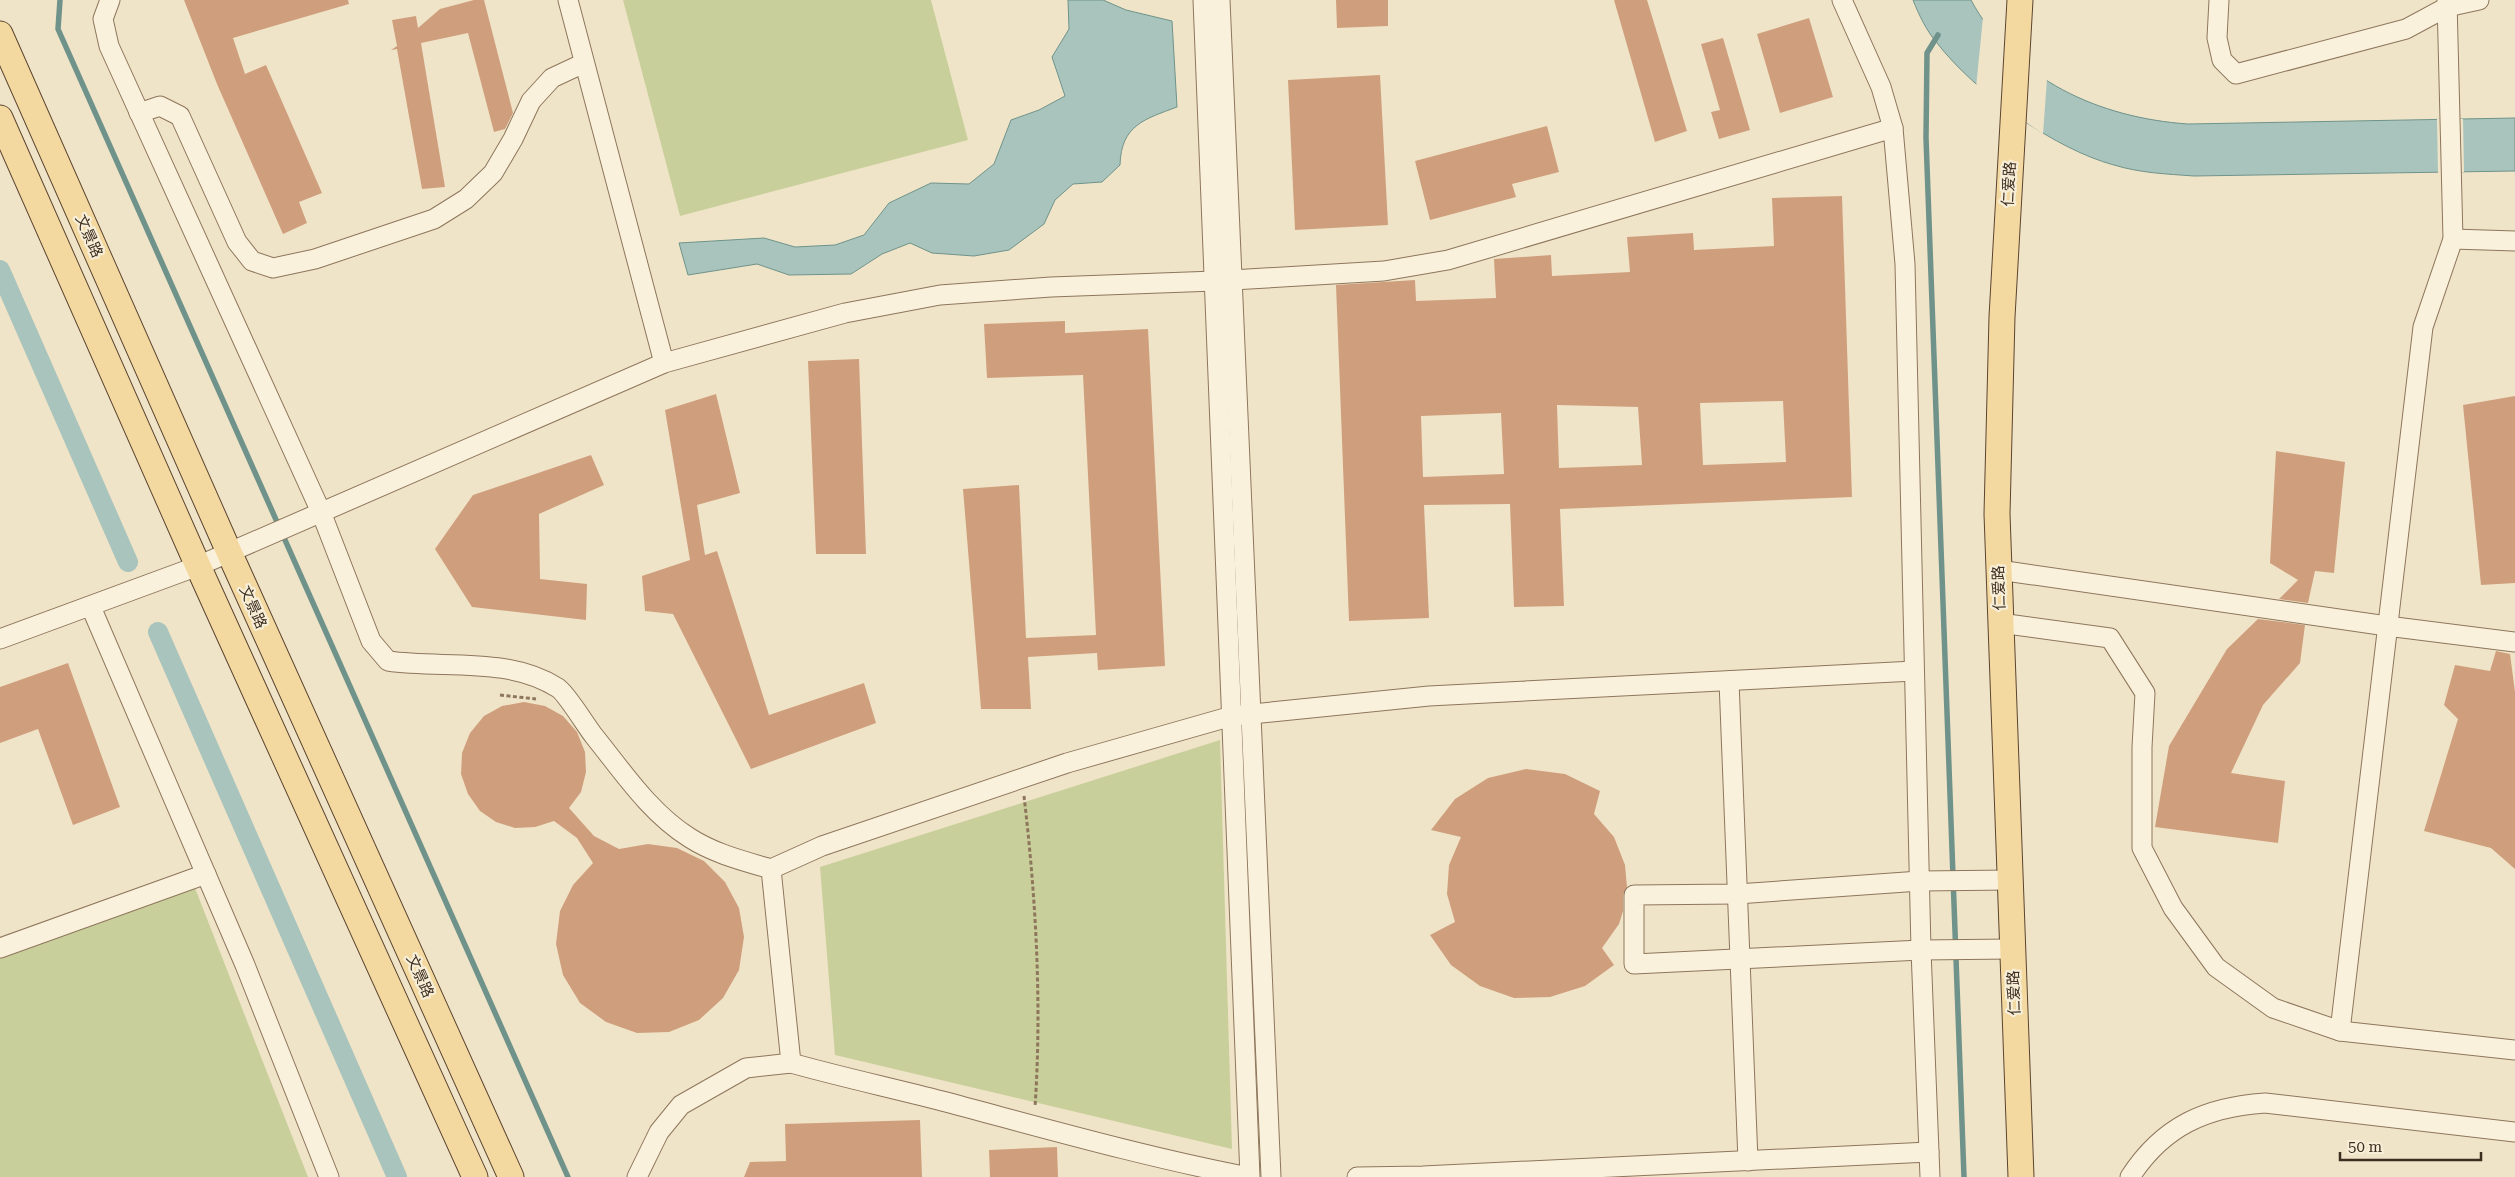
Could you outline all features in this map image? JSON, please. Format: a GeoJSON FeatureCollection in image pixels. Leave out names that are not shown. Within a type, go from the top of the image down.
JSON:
{"type":"FeatureCollection","features":[{"type":"Feature","properties":{"kind":"main road","name":"仁爱路"},"geometry":{"type":"LineString","coordinates":[[2020,0],[1998,412],[1998,570],[2021,1177]]}},
{"type":"Feature","properties":{"kind":"main road","name":"文景路"},"geometry":{"type":"LineString","coordinates":[[0,34],[229,552],[511,1177]]}},
{"type":"Feature","properties":{"kind":"main road"},"geometry":{"type":"LineString","coordinates":[[0,118],[198,566],[475,1177]]}},
{"type":"Feature","properties":{"kind":"lane"},"geometry":{"type":"LineString","coordinates":[[110,0],[104,19],[109,46],[321,512],[371,641],[388,661],[416,665],[464,665],[522,672],[559,689],[651,807],[690,838],[730,857],[771,869],[822,846],[1067,763],[1241,715],[1429,696],[1914,671]]}},
{"type":"Feature","properties":{"kind":"lane"},"geometry":{"type":"LineString","coordinates":[[568,0],[664,363]]}},
{"type":"Feature","properties":{"kind":"lane"},"geometry":{"type":"LineString","coordinates":[[1203,0],[1223,281],[1241,715],[1270,1177]]}},
{"type":"Feature","properties":{"kind":"lane"},"geometry":{"type":"LineString","coordinates":[[1220,0],[1223,281]]}},
{"type":"Feature","properties":{"kind":"lane"},"geometry":{"type":"LineString","coordinates":[[1842,0],[1881,87],[1892,128],[1905,264],[1921,950],[1930,1177]]}},
{"type":"Feature","properties":{"kind":"lane"},"geometry":{"type":"LineString","coordinates":[[2219,0],[2217,38],[2222,60],[2236,74],[2406,29],[2447,4],[2479,0]]}},
{"type":"Feature","properties":{"kind":"lane"},"geometry":{"type":"LineString","coordinates":[[2340,1031],[2422,328],[2453,240],[2447,4]]}},
{"type":"Feature","properties":{"kind":"lane"},"geometry":{"type":"LineString","coordinates":[[139,113],[160,106],[180,116],[237,242],[252,261],[273,268],[315,259],[434,218],[466,199],[493,173],[513,139],[531,101],[552,78],[584,63]]}},
{"type":"Feature","properties":{"kind":"lane"},"geometry":{"type":"LineString","coordinates":[[0,639],[198,566],[664,363],[844,313],[940,295],[1051,287],[1223,281],[1384,271],[1448,260],[1892,128]]}},
{"type":"Feature","properties":{"kind":"lane"},"geometry":{"type":"LineString","coordinates":[[2453,240],[2515,240]]}},
{"type":"Feature","properties":{"kind":"lane"},"geometry":{"type":"LineString","coordinates":[[1998,570],[2386,626],[2515,642]]}},
{"type":"Feature","properties":{"kind":"lane"},"geometry":{"type":"LineString","coordinates":[[91,607],[248,974],[329,1177]]}},
{"type":"Feature","properties":{"kind":"lane"},"geometry":{"type":"LineString","coordinates":[[2000,623],[2110,638],[2145,693],[2142,746],[2142,848],[2173,908],[2216,967],[2273,1008],[2340,1031],[2515,1050]]}},
{"type":"Feature","properties":{"kind":"lane"},"geometry":{"type":"LineString","coordinates":[[1729,681],[1748,1161]]}},
{"type":"Feature","properties":{"kind":"lane"},"geometry":{"type":"LineString","coordinates":[[636,1177],[659,1132],[680,1105],[746,1068],[791,1063],[1180,1163],[1250,1177],[1241,715]]}},
{"type":"Feature","properties":{"kind":"lane"},"geometry":{"type":"LineString","coordinates":[[771,869],[791,1063]]}},
{"type":"Feature","properties":{"kind":"lane"},"geometry":{"type":"LineString","coordinates":[[0,948],[206,874]]}},
{"type":"Feature","properties":{"kind":"lane"},"geometry":{"type":"LineString","coordinates":[[2010,880],[1920,881],[1737,894],[1634,895],[1634,964],[1921,950],[2012,949]]}},
{"type":"Feature","properties":{"kind":"lane"},"geometry":{"type":"LineString","coordinates":[[2130,1177],[2152,1146],[2183,1124],[2213,1111],[2238,1105],[2265,1103],[2515,1132]]}},
{"type":"Feature","properties":{"kind":"lane"},"geometry":{"type":"LineString","coordinates":[[1357,1177],[1433,1176],[1929,1152]]}},
{"type":"Feature","properties":{"kind":"path"},"geometry":{"type":"LineString","coordinates":[[500,695],[538,699]]}},
{"type":"Feature","properties":{"kind":"path"},"geometry":{"type":"LineString","coordinates":[[1022,778],[1031,855],[1036,952],[1039,1053],[1034,1126]]}},
{"type":"Feature","properties":{"kind":"green space"},"geometry":{"type":"Polygon","coordinates":[[[623,0],[931,0],[968,140],[680,216],[623,0]]]}},
{"type":"Feature","properties":{"kind":"green space"},"geometry":{"type":"Polygon","coordinates":[[[1220,740],[1232,1149],[835,1055],[820,867],[1220,740]]]}},
{"type":"Feature","properties":{"kind":"green space"},"geometry":{"type":"Polygon","coordinates":[[[195,888],[308,1177],[0,1177],[0,957],[195,888]]]}},
{"type":"Feature","properties":{"kind":"water"},"geometry":{"type":"Polygon","coordinates":[[[1068,0],[1103,0],[1126,10],[1172,21],[1177,107],[1145,120],[1137,126],[1130,132],[1125,141],[1121,152],[1120,165],[1102,182],[1073,184],[1055,200],[1044,224],[1009,250],[974,256],[932,253],[910,243],[882,254],[851,274],[789,275],[757,264],[688,275],[679,243],[764,238],[795,247],[835,245],[864,235],[889,203],[931,183],[969,184],[994,164],[1011,120],[1039,110],[1065,96],[1052,57],[1069,29],[1068,0]]]}},
{"type":"Feature","properties":{"kind":"water"},"geometry":{"type":"Polygon","coordinates":[[[1913,0],[1971,0],[1989,28],[2011,52],[2035,73],[2063,90],[2092,103],[2123,113],[2155,120],[2188,124],[2515,118],[2515,171],[2194,176],[2124,168],[2066,146],[2017,116],[1994,99],[1953,62],[1937,43],[1929,33],[1913,0]]]}},
{"type":"Feature","properties":{"kind":"pier"},"geometry":{"type":"Polygon","coordinates":[[[1983,17],[2017,58],[2047,79],[2043,134],[1976,88],[1983,17]]]}},
{"type":"Feature","properties":{"kind":"pier"},"geometry":{"type":"Polygon","coordinates":[[[2437,119],[2463,119],[2464,172],[2438,173],[2437,119]]]}},
{"type":"Feature","properties":{"kind":"building"},"geometry":{"type":"Polygon","coordinates":[[[184,0],[348,0],[349,4],[233,38],[245,74],[266,65],[322,193],[299,202],[307,223],[283,234],[217,84],[184,0]]]}},
{"type":"Feature","properties":{"kind":"building"},"geometry":{"type":"Polygon","coordinates":[[[474,0],[484,0],[513,113],[505,129],[494,132],[468,33],[421,43],[445,187],[422,189],[397,49],[391,50],[397,46],[392,20],[416,16],[418,28],[440,9],[474,0]]]}},
{"type":"Feature","properties":{"kind":"building"},"geometry":{"type":"Polygon","coordinates":[[[1336,0],[1388,0],[1388,26],[1337,28],[1336,0]]]}},
{"type":"Feature","properties":{"kind":"building"},"geometry":{"type":"Polygon","coordinates":[[[1614,0],[1647,0],[1687,131],[1655,142],[1614,0]]]}},
{"type":"Feature","properties":{"kind":"building"},"geometry":{"type":"Polygon","coordinates":[[[1809,18],[1833,97],[1780,113],[1757,34],[1809,18]]]}},
{"type":"Feature","properties":{"kind":"building"},"geometry":{"type":"Polygon","coordinates":[[[1723,38],[1750,130],[1719,139],[1711,112],[1720,110],[1701,44],[1723,38]]]}},
{"type":"Feature","properties":{"kind":"building"},"geometry":{"type":"Polygon","coordinates":[[[1380,75],[1388,225],[1295,230],[1288,80],[1380,75]]]}},
{"type":"Feature","properties":{"kind":"building"},"geometry":{"type":"Polygon","coordinates":[[[1547,126],[1559,172],[1512,184],[1516,197],[1430,220],[1415,161],[1547,126]]]}},
{"type":"Feature","properties":{"kind":"building"},"geometry":{"type":"Polygon","coordinates":[[[1842,196],[1852,497],[1560,509],[1564,606],[1514,607],[1510,504],[1424,505],[1429,618],[1349,621],[1336,285],[1415,280],[1416,301],[1496,298],[1494,259],[1551,255],[1552,276],[1630,272],[1627,237],[1693,233],[1694,250],[1774,246],[1772,198],[1842,196]],[[1783,401],[1700,403],[1703,465],[1786,462],[1783,401]],[[1557,405],[1559,468],[1642,465],[1638,407],[1557,405]],[[1501,413],[1421,416],[1423,477],[1504,474],[1501,413]]]}},
{"type":"Feature","properties":{"kind":"building"},"geometry":{"type":"Polygon","coordinates":[[[1065,321],[1065,333],[1148,329],[1165,666],[1098,670],[1097,653],[1028,657],[1031,709],[981,709],[963,489],[1019,485],[1026,638],[1096,635],[1083,375],[987,378],[984,324],[1065,321]]]}},
{"type":"Feature","properties":{"kind":"building"},"geometry":{"type":"Polygon","coordinates":[[[859,359],[866,554],[816,554],[808,361],[859,359]]]}},
{"type":"Feature","properties":{"kind":"building"},"geometry":{"type":"Polygon","coordinates":[[[716,394],[740,493],[697,505],[705,555],[717,551],[769,715],[864,683],[876,723],[751,769],[673,614],[645,611],[642,576],[690,560],[665,410],[716,394]]]}},
{"type":"Feature","properties":{"kind":"building"},"geometry":{"type":"Polygon","coordinates":[[[2515,396],[2515,583],[2481,585],[2463,405],[2515,396]]]}},
{"type":"Feature","properties":{"kind":"building"},"geometry":{"type":"Polygon","coordinates":[[[2276,451],[2345,462],[2334,573],[2315,571],[2308,603],[2279,599],[2298,580],[2270,563],[2276,451]]]}},
{"type":"Feature","properties":{"kind":"building"},"geometry":{"type":"Polygon","coordinates":[[[591,455],[604,485],[539,514],[540,579],[587,584],[586,620],[472,607],[435,549],[473,495],[591,455]]]}},
{"type":"Feature","properties":{"kind":"building"},"geometry":{"type":"Polygon","coordinates":[[[2258,619],[2305,625],[2300,663],[2263,705],[2231,773],[2285,781],[2278,843],[2155,827],[2169,746],[2227,649],[2258,619]]]}},
{"type":"Feature","properties":{"kind":"building"},"geometry":{"type":"Polygon","coordinates":[[[2496,651],[2510,654],[2515,692],[2515,869],[2491,848],[2424,831],[2458,719],[2444,705],[2455,665],[2490,671],[2496,651]]]}},
{"type":"Feature","properties":{"kind":"building"},"geometry":{"type":"Polygon","coordinates":[[[68,663],[120,807],[73,825],[38,729],[0,743],[0,687],[68,663]]]}},
{"type":"Feature","properties":{"kind":"building"},"geometry":{"type":"Polygon","coordinates":[[[524,702],[545,706],[563,716],[577,732],[585,752],[586,772],[581,792],[569,808],[594,836],[619,849],[648,844],[677,848],[704,861],[725,882],[739,908],[744,937],[739,970],[723,998],[699,1020],[669,1032],[637,1033],[606,1022],[580,1003],[563,975],[556,944],[560,911],[573,885],[593,863],[577,838],[554,821],[535,827],[515,828],[496,822],[480,811],[468,794],[461,774],[462,753],[470,733],[484,716],[502,706],[524,702]]]}},
{"type":"Feature","properties":{"kind":"building"},"geometry":{"type":"Polygon","coordinates":[[[1526,769],[1565,774],[1600,791],[1594,814],[1614,837],[1625,865],[1627,887],[1623,895],[1623,911],[1619,924],[1602,948],[1614,965],[1585,986],[1550,997],[1514,998],[1480,986],[1451,965],[1430,935],[1455,922],[1447,894],[1449,865],[1461,837],[1431,830],[1455,799],[1488,778],[1526,769]]]}},
{"type":"Feature","properties":{"kind":"building"},"geometry":{"type":"Polygon","coordinates":[[[920,1120],[922,1177],[744,1177],[750,1162],[786,1161],[785,1124],[920,1120]]]}},
{"type":"Feature","properties":{"kind":"building"},"geometry":{"type":"Polygon","coordinates":[[[1057,1147],[1058,1177],[990,1177],[989,1150],[1057,1147]]]}},
{"type":"Feature","properties":{"kind":"waterway"},"geometry":{"type":"LineString","coordinates":[[60,0],[58,29],[568,1177]]}},
{"type":"Feature","properties":{"kind":"waterway"},"geometry":{"type":"LineString","coordinates":[[1938,35],[1927,53],[1926,138],[1964,1177]]}},
{"type":"Feature","properties":{"kind":"waterway"},"geometry":{"type":"LineString","coordinates":[[0,270],[128,562]]}},
{"type":"Feature","properties":{"kind":"waterway"},"geometry":{"type":"LineString","coordinates":[[158,632],[397,1177]]}}]}
